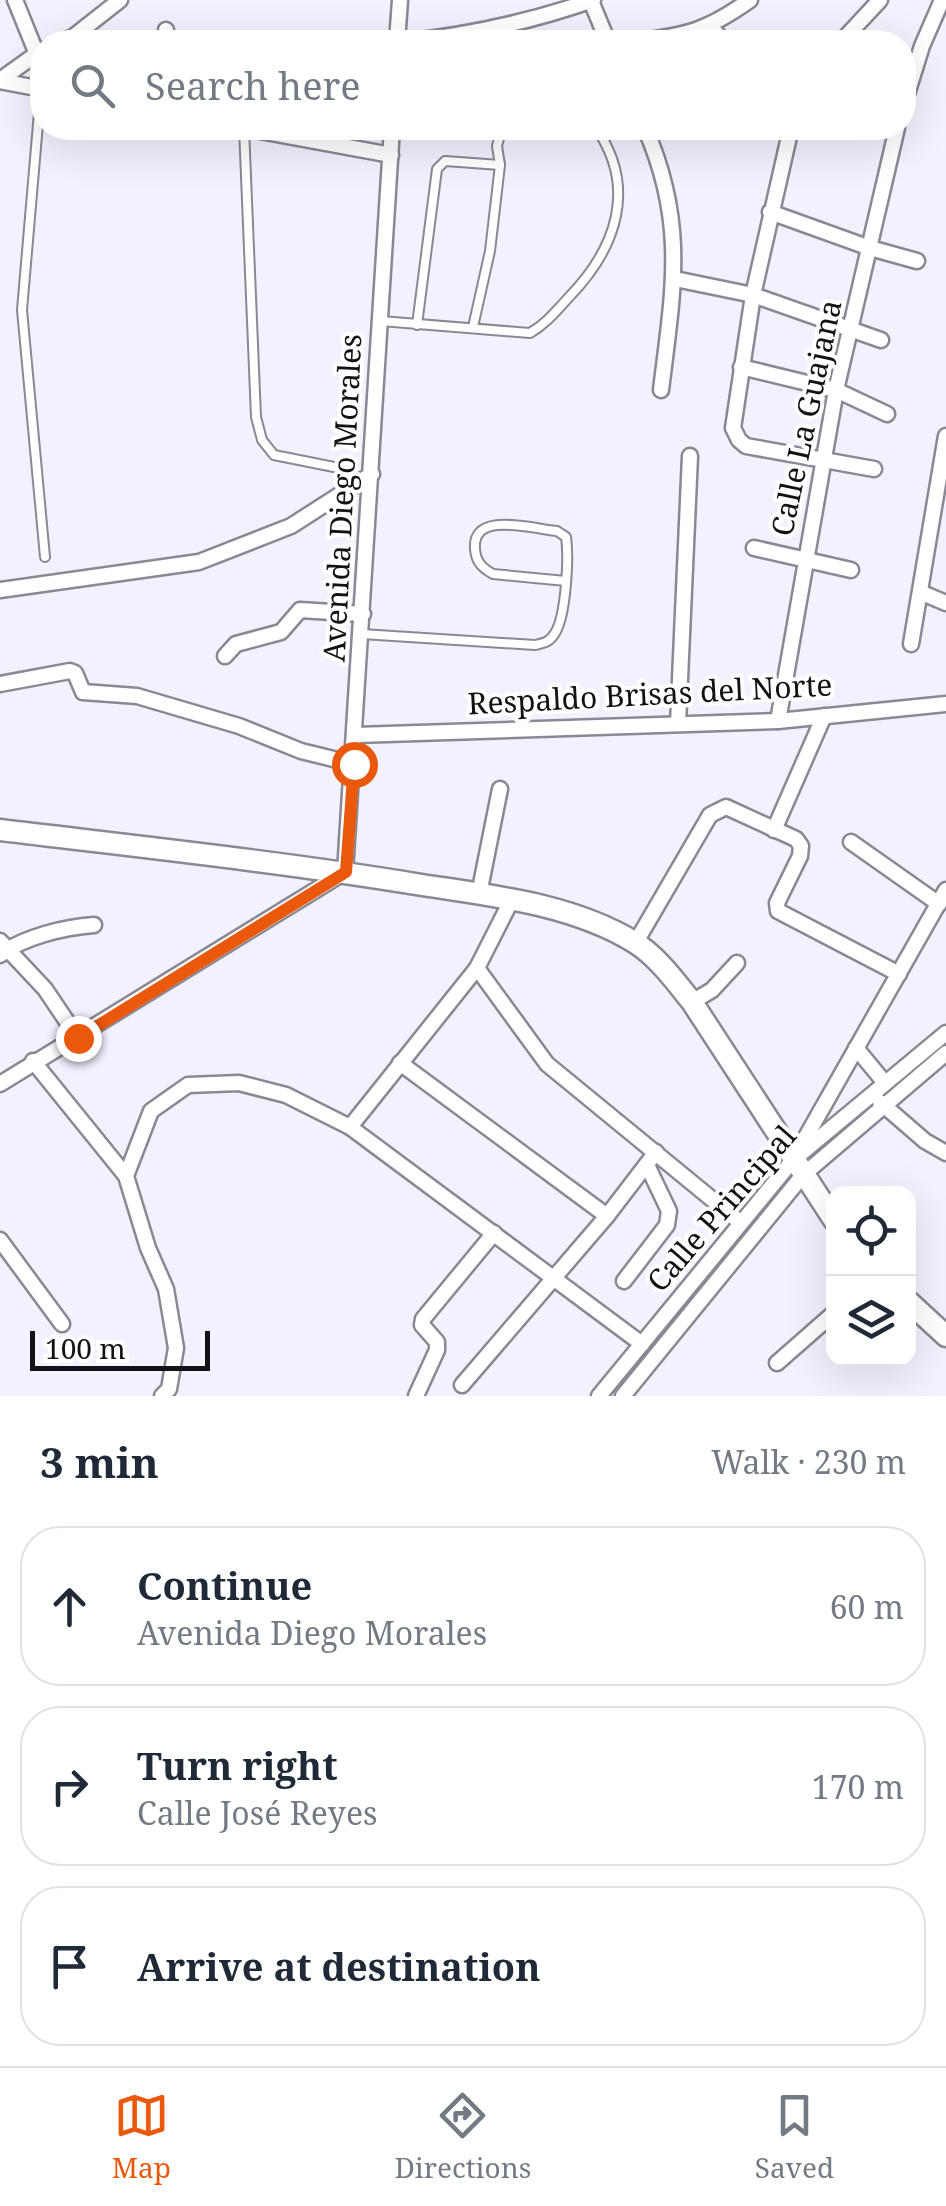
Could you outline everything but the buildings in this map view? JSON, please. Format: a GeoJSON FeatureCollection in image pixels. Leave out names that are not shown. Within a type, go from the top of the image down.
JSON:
{"type":"FeatureCollection","features":[{"type":"Feature","properties":{"kind":"main road"},"geometry":{"type":"LineString","coordinates":[[0,830],[346,872],[479,894],[579,917],[636,942],[670,974],[692,1002],[826,1208]]}},
{"type":"Feature","properties":{"kind":"main road"},"geometry":{"type":"LineString","coordinates":[[916,1308],[946,1336]]}},
{"type":"Feature","properties":{"kind":"street"},"geometry":{"type":"LineString","coordinates":[[15,0],[30,32]]}},
{"type":"Feature","properties":{"kind":"street"},"geometry":{"type":"LineString","coordinates":[[82,30],[120,0]]}},
{"type":"Feature","properties":{"kind":"street"},"geometry":{"type":"LineString","coordinates":[[400,0],[401,30]]}},
{"type":"Feature","properties":{"kind":"street"},"geometry":{"type":"LineString","coordinates":[[489,30],[528,22],[592,0],[603,30]]}},
{"type":"Feature","properties":{"kind":"street"},"geometry":{"type":"LineString","coordinates":[[701,30],[750,0]]}},
{"type":"Feature","properties":{"kind":"street"},"geometry":{"type":"LineString","coordinates":[[851,30],[880,0]]}},
{"type":"Feature","properties":{"kind":"street"},"geometry":{"type":"LineString","coordinates":[[916,65],[940,0]]}},
{"type":"Feature","properties":{"kind":"street"},"geometry":{"type":"LineString","coordinates":[[710,27],[713,30]]}},
{"type":"Feature","properties":{"kind":"street"},"geometry":{"type":"LineString","coordinates":[[0,81],[30,58]]}},
{"type":"Feature","properties":{"kind":"street"},"geometry":{"type":"LineString","coordinates":[[0,81],[30,87]]}},
{"type":"Feature","properties":{"kind":"street"},"geometry":{"type":"LineString","coordinates":[[309,140],[390,155]]}},
{"type":"Feature","properties":{"kind":"street","name":"Avenida Diego Morales"},"geometry":{"type":"LineString","coordinates":[[346,872],[391,140]]}},
{"type":"Feature","properties":{"kind":"street"},"geometry":{"type":"LineString","coordinates":[[650,140],[674,224],[675,279],[661,390]]}},
{"type":"Feature","properties":{"kind":"street"},"geometry":{"type":"LineString","coordinates":[[788,140],[753,295],[733,428],[746,446],[874,470]]}},
{"type":"Feature","properties":{"kind":"street","name":"Calle La Guajana"},"geometry":{"type":"LineString","coordinates":[[778,721],[836,390],[895,140]]}},
{"type":"Feature","properties":{"kind":"street"},"geometry":{"type":"LineString","coordinates":[[770,212],[917,261]]}},
{"type":"Feature","properties":{"kind":"street"},"geometry":{"type":"LineString","coordinates":[[675,279],[753,295],[881,340]]}},
{"type":"Feature","properties":{"kind":"street"},"geometry":{"type":"LineString","coordinates":[[740,367],[836,390],[886,414]]}},
{"type":"Feature","properties":{"kind":"street"},"geometry":{"type":"LineString","coordinates":[[911,644],[940,510],[946,436]]}},
{"type":"Feature","properties":{"kind":"street"},"geometry":{"type":"LineString","coordinates":[[678,724],[690,456]]}},
{"type":"Feature","properties":{"kind":"street"},"geometry":{"type":"LineString","coordinates":[[0,590],[199,562],[291,526],[372,474]]}},
{"type":"Feature","properties":{"kind":"street"},"geometry":{"type":"LineString","coordinates":[[754,548],[851,570]]}},
{"type":"Feature","properties":{"kind":"street"},"geometry":{"type":"LineString","coordinates":[[920,592],[946,603]]}},
{"type":"Feature","properties":{"kind":"street"},"geometry":{"type":"LineString","coordinates":[[225,656],[236,644],[281,632],[300,610],[364,614]]}},
{"type":"Feature","properties":{"kind":"street"},"geometry":{"type":"LineString","coordinates":[[0,684],[73,672],[83,692],[137,696],[239,726],[301,751],[354,764]]}},
{"type":"Feature","properties":{"kind":"street","name":"Respaldo Brisas del Norte"},"geometry":{"type":"LineString","coordinates":[[356,735],[778,721],[946,704]]}},
{"type":"Feature","properties":{"kind":"street"},"geometry":{"type":"LineString","coordinates":[[774,830],[824,716]]}},
{"type":"Feature","properties":{"kind":"street"},"geometry":{"type":"LineString","coordinates":[[479,894],[500,789]]}},
{"type":"Feature","properties":{"kind":"street"},"geometry":{"type":"LineString","coordinates":[[636,942],[710,815],[726,807],[796,839],[801,846],[777,903],[778,912],[899,974]]}},
{"type":"Feature","properties":{"kind":"street"},"geometry":{"type":"LineString","coordinates":[[851,842],[939,904]]}},
{"type":"Feature","properties":{"kind":"street"},"geometry":{"type":"LineString","coordinates":[[0,1084],[346,872]]}},
{"type":"Feature","properties":{"kind":"street"},"geometry":{"type":"LineString","coordinates":[[798,1168],[856,1048],[946,890]]}},
{"type":"Feature","properties":{"kind":"street"},"geometry":{"type":"LineString","coordinates":[[350,1127],[477,968],[512,900]]}},
{"type":"Feature","properties":{"kind":"street"},"geometry":{"type":"LineString","coordinates":[[78,1038],[45,990],[3,948],[74,926],[94,926]]}},
{"type":"Feature","properties":{"kind":"street"},"geometry":{"type":"LineString","coordinates":[[692,1002],[712,990],[737,963]]}},
{"type":"Feature","properties":{"kind":"street"},"geometry":{"type":"LineString","coordinates":[[477,968],[547,1064],[651,1158],[742,1222]]}},
{"type":"Feature","properties":{"kind":"street","name":"Calle Principal"},"geometry":{"type":"LineString","coordinates":[[599,1396],[742,1222],[872,1095],[946,1034]]}},
{"type":"Feature","properties":{"kind":"street"},"geometry":{"type":"LineString","coordinates":[[856,1048],[886,1084]]}},
{"type":"Feature","properties":{"kind":"street","name":"Calle Principal"},"geometry":{"type":"LineString","coordinates":[[623,1396],[798,1168],[885,1106],[946,1052]]}},
{"type":"Feature","properties":{"kind":"street"},"geometry":{"type":"LineString","coordinates":[[33,1061],[126,1176],[166,1289],[176,1348],[169,1389],[162,1396]]}},
{"type":"Feature","properties":{"kind":"street"},"geometry":{"type":"LineString","coordinates":[[400,1063],[607,1216]]}},
{"type":"Feature","properties":{"kind":"street"},"geometry":{"type":"LineString","coordinates":[[126,1176],[151,1110],[188,1086],[240,1083],[286,1095],[350,1127],[642,1344]]}},
{"type":"Feature","properties":{"kind":"street"},"geometry":{"type":"LineString","coordinates":[[872,1095],[925,1141],[946,1153]]}},
{"type":"Feature","properties":{"kind":"street"},"geometry":{"type":"LineString","coordinates":[[462,1385],[607,1216],[651,1158]]}},
{"type":"Feature","properties":{"kind":"street"},"geometry":{"type":"LineString","coordinates":[[624,1282],[668,1224],[669,1212],[651,1158]]}},
{"type":"Feature","properties":{"kind":"street"},"geometry":{"type":"LineString","coordinates":[[416,1396],[437,1350],[436,1342],[422,1326],[423,1319],[494,1233]]}},
{"type":"Feature","properties":{"kind":"street"},"geometry":{"type":"LineString","coordinates":[[0,1240],[62,1324]]}},
{"type":"Feature","properties":{"kind":"street"},"geometry":{"type":"LineString","coordinates":[[777,1363],[826,1319]]}},
{"type":"Feature","properties":{"kind":"lane"},"geometry":{"type":"LineString","coordinates":[[37,140],[22,310],[45,558]]}},
{"type":"Feature","properties":{"kind":"lane"},"geometry":{"type":"LineString","coordinates":[[244,140],[256,417],[262,440],[274,455],[344,469]]}},
{"type":"Feature","properties":{"kind":"lane"},"geometry":{"type":"LineString","coordinates":[[473,327],[490,251],[499,140]]}},
{"type":"Feature","properties":{"kind":"lane"},"geometry":{"type":"LineString","coordinates":[[381,321],[530,333],[542,326],[585,281],[610,241],[621,189],[604,140]]}},
{"type":"Feature","properties":{"kind":"lane"},"geometry":{"type":"LineString","coordinates":[[417,325],[436,169],[445,161],[500,165]]}},
{"type":"Feature","properties":{"kind":"lane"},"geometry":{"type":"LineString","coordinates":[[362,634],[535,645],[548,642],[558,630],[566,581],[566,537],[557,531],[490,524],[474,540],[476,558],[493,574],[566,581]]}},
{"type":"Feature","properties":{"kind":"route"},"geometry":{"type":"LineString","coordinates":[[78,1038],[346,872],[354,764]]}}]}
